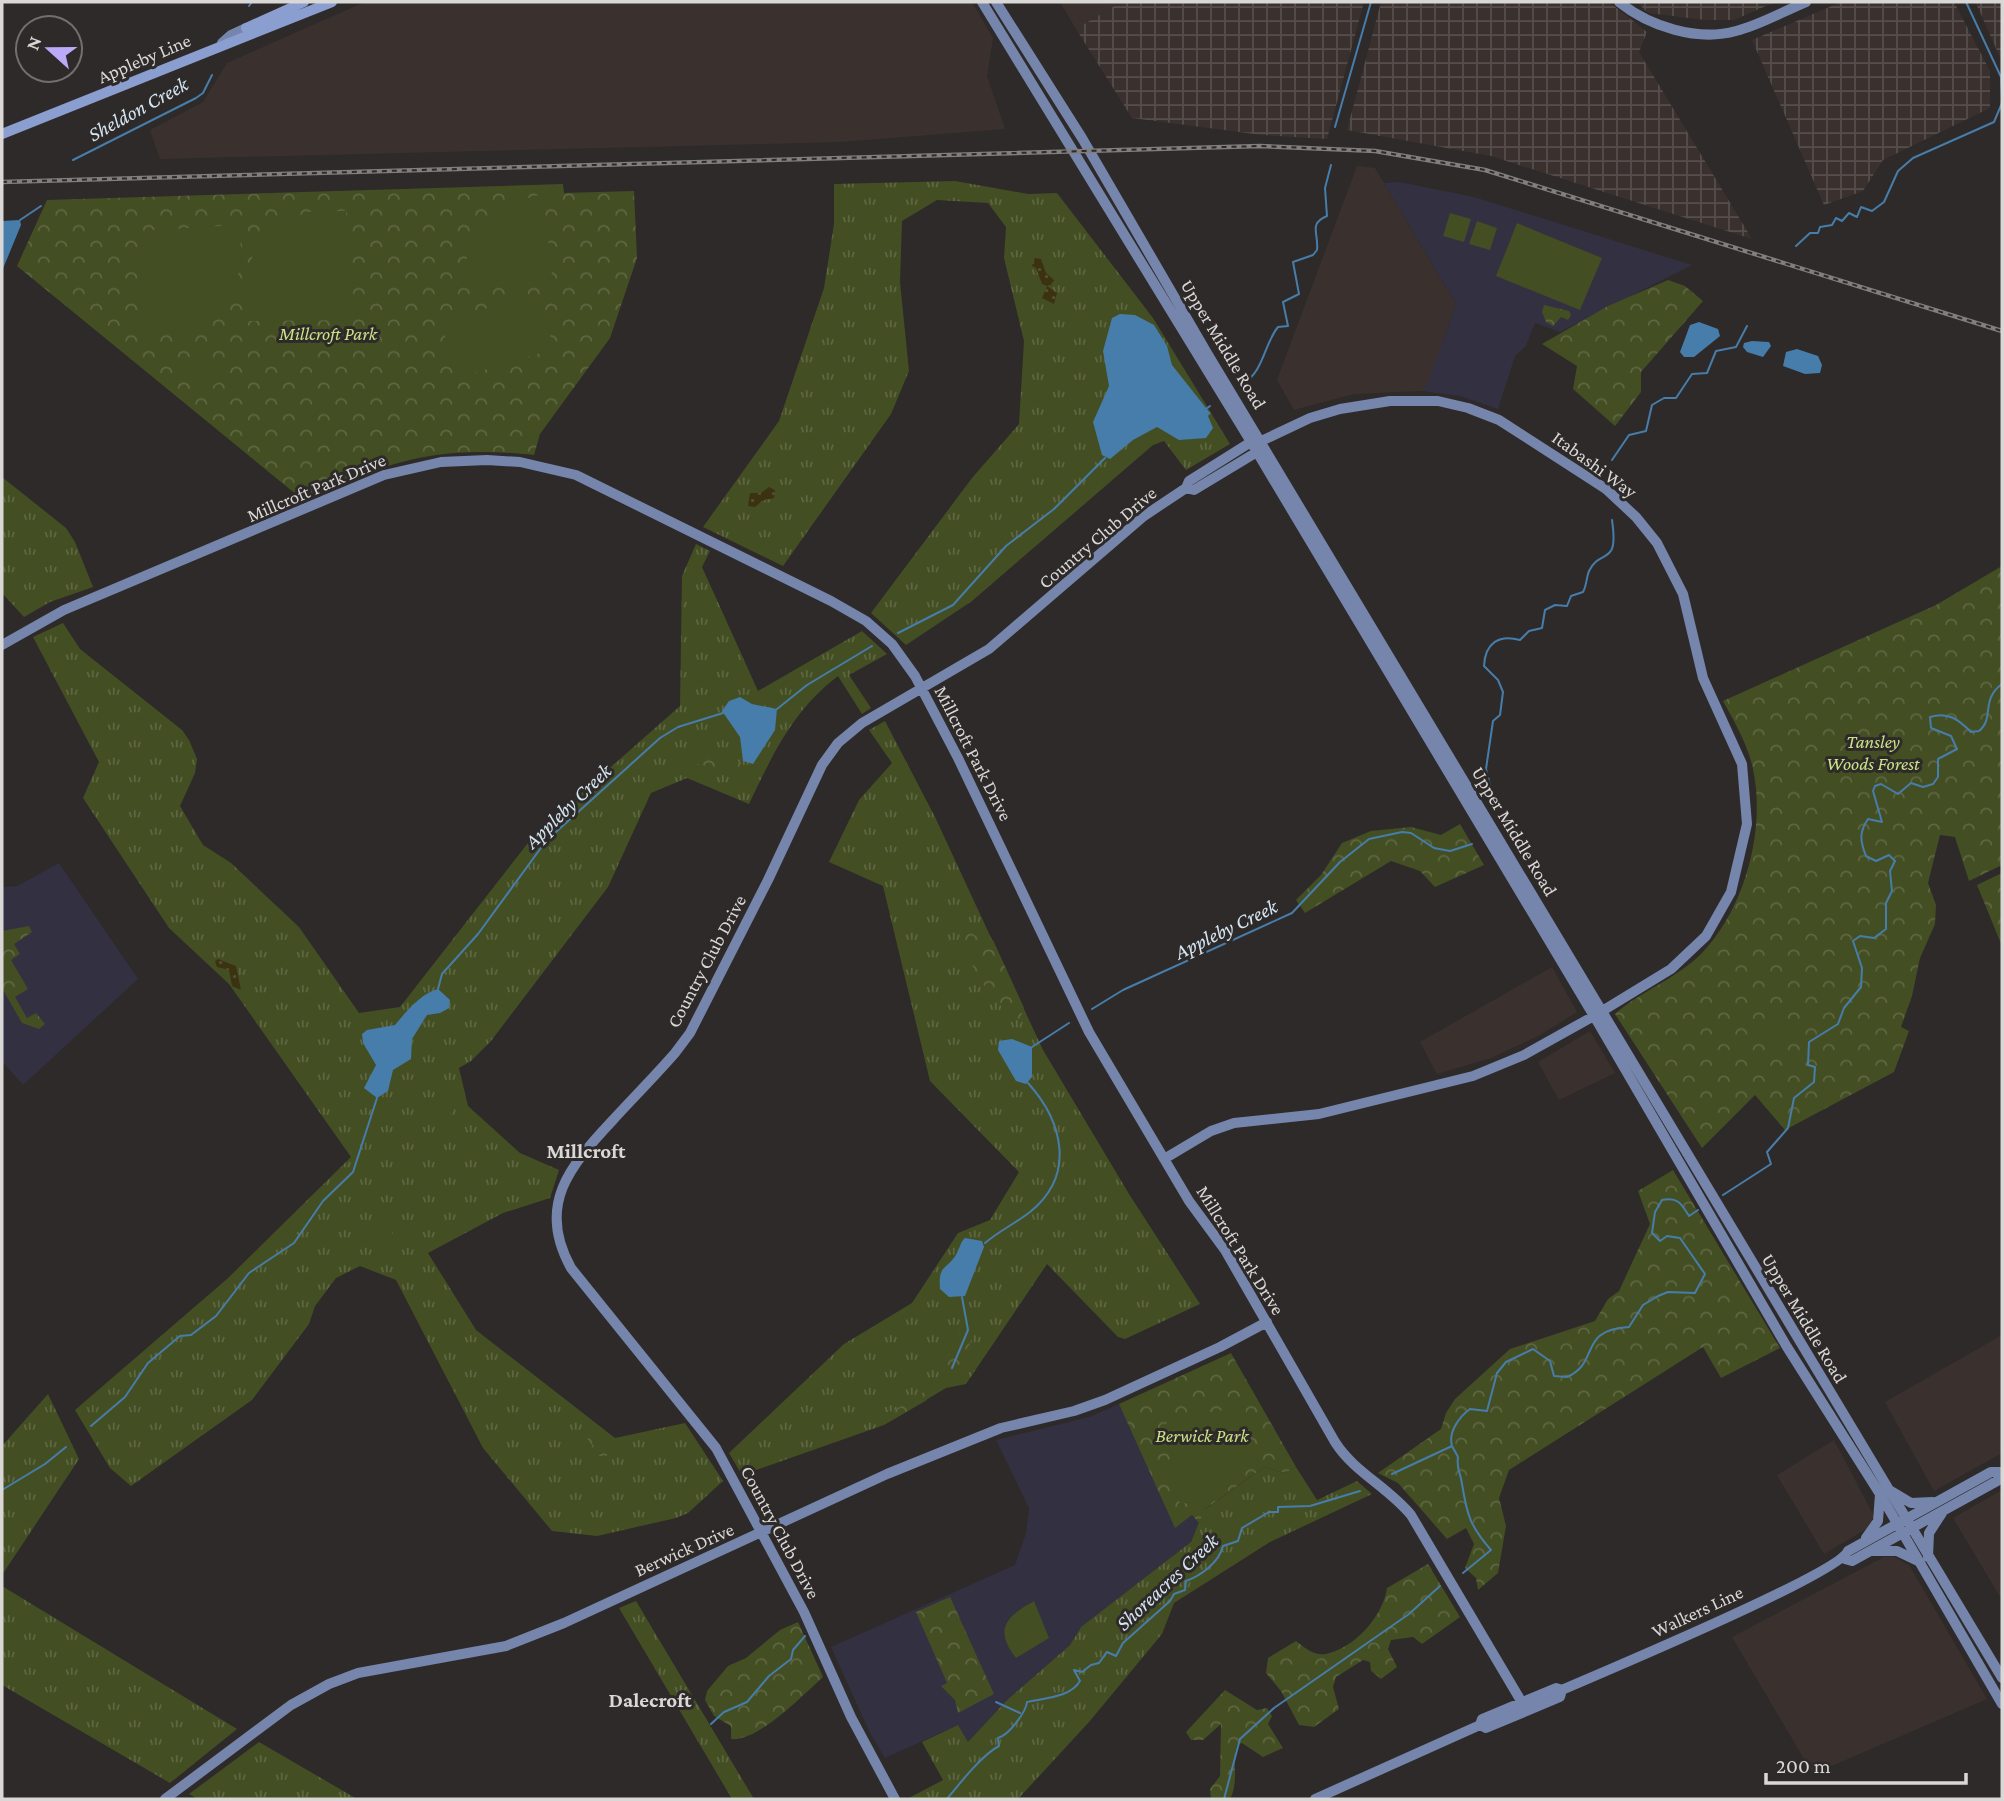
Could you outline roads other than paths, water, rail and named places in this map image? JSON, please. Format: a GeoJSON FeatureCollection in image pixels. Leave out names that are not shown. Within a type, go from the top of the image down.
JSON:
{"type":"FeatureCollection","features":[{"type":"Feature","properties":{"kind":"main road","name":"Appleby Line"},"geometry":{"type":"LineString","coordinates":[[246,28],[304,2]]}},
{"type":"Feature","properties":{"kind":"main road","name":"Appleby Line"},"geometry":{"type":"LineString","coordinates":[[2,134],[222,43],[232,44],[332,2]]}},
{"type":"Feature","properties":{"kind":"street","name":"Upper Middle Road"},"geometry":{"type":"LineString","coordinates":[[982,2],[1251,442]]}},
{"type":"Feature","properties":{"kind":"street","name":"Upper Middle Road"},"geometry":{"type":"LineString","coordinates":[[996,2],[1082,138],[1259,448],[1598,1013],[1708,1188],[1924,1560],[2002,1679]]}},
{"type":"Feature","properties":{"kind":"street"},"geometry":{"type":"LineString","coordinates":[[1619,2],[1658,26],[1710,33],[1735,32],[1806,2]]}},
{"type":"Feature","properties":{"kind":"street","name":"Appleby Line"},"geometry":{"type":"LineString","coordinates":[[222,43],[231,34],[246,28]]}},
{"type":"Feature","properties":{"kind":"street","name":"Itabashi Way"},"geometry":{"type":"LineString","coordinates":[[1164,1160],[1211,1131],[1234,1123],[1319,1114],[1473,1076],[1524,1055],[1671,969],[1706,936],[1731,892],[1746,832],[1748,810],[1742,764],[1703,678],[1686,603],[1665,557],[1636,517],[1606,489],[1508,425],[1461,406],[1406,400],[1350,407],[1304,420],[1259,448]]}},
{"type":"Feature","properties":{"kind":"street"},"geometry":{"type":"LineString","coordinates":[[1251,442],[1259,448]]}},
{"type":"Feature","properties":{"kind":"street","name":"Country Club Drive"},"geometry":{"type":"LineString","coordinates":[[895,1799],[851,1717],[804,1612],[705,1433],[571,1268],[559,1240],[557,1207],[573,1164],[676,1053],[690,1033],[830,752],[862,723],[997,643],[1144,516],[1186,488],[1194,489],[1251,442]]}},
{"type":"Feature","properties":{"kind":"street","name":"Country Club Drive"},"geometry":{"type":"LineString","coordinates":[[1210,474],[1259,448]]}},
{"type":"Feature","properties":{"kind":"street","name":"Millcroft Park Drive"},"geometry":{"type":"LineString","coordinates":[[2,645],[64,610],[384,475],[441,462],[495,460],[576,475],[831,601],[866,621],[892,644],[923,689],[1088,1032],[1164,1160],[1225,1250],[1342,1454],[1411,1514],[1523,1704]]}},
{"type":"Feature","properties":{"kind":"street","name":"Upper Middle Road"},"geometry":{"type":"LineString","coordinates":[[1598,1013],[1698,1195],[1782,1338],[1884,1491]]}},
{"type":"Feature","properties":{"kind":"street","name":"Berwick Drive"},"geometry":{"type":"LineString","coordinates":[[165,1799],[291,1705],[329,1684],[358,1673],[506,1646],[762,1533],[887,1474],[1001,1428],[1074,1411],[1105,1400],[1220,1348],[1267,1322]]}},
{"type":"Feature","properties":{"kind":"street"},"geometry":{"type":"LineString","coordinates":[[1782,1338],[1793,1332]]}},
{"type":"Feature","properties":{"kind":"street","name":"Walkers Line"},"geometry":{"type":"LineString","coordinates":[[1315,1799],[1480,1725],[1482,1719],[1556,1688],[1562,1690],[1755,1604],[1844,1559],[1848,1551],[1865,1548],[1947,1502],[1991,1472],[2002,1473]]}},
{"type":"Feature","properties":{"kind":"street"},"geometry":{"type":"LineString","coordinates":[[1884,1491],[1917,1505],[1947,1502],[1930,1530],[1924,1560],[1897,1551],[1865,1548],[1878,1521],[1884,1491]]}},
{"type":"Feature","properties":{"kind":"street","name":"Upper Middle Road"},"geometry":{"type":"LineString","coordinates":[[1924,1560],[1960,1635],[2000,1700]]}},
{"type":"Feature","properties":{"kind":"street"},"geometry":{"type":"LineString","coordinates":[[1960,1635],[1968,1634],[1978,1650],[1987,1654]]}},
{"type":"Feature","properties":{"kind":"street"},"geometry":{"type":"LineString","coordinates":[[1973,1655],[1991,1676],[2002,1679],[2000,1700]]}},
{"type":"Feature","properties":{"kind":"street","name":"Walkers Line"},"geometry":{"type":"LineString","coordinates":[[1480,1725],[1486,1728],[1549,1702],[1560,1697],[1562,1690]]}},
{"type":"Feature","properties":{"kind":"water"},"geometry":{"type":"Polygon","coordinates":[[[20,220],[21,225],[2,271],[2,221],[20,220]]]}},
{"type":"Feature","properties":{"kind":"water"},"geometry":{"type":"Polygon","coordinates":[[[1120,314],[1135,315],[1154,325],[1167,346],[1172,365],[1210,413],[1208,416],[1213,428],[1206,438],[1179,440],[1157,427],[1133,440],[1110,459],[1102,455],[1093,422],[1109,386],[1103,351],[1112,318],[1120,314]]]}},
{"type":"Feature","properties":{"kind":"water"},"geometry":{"type":"Polygon","coordinates":[[[1699,322],[1718,329],[1720,336],[1694,357],[1684,357],[1680,352],[1690,325],[1699,322]]]}},
{"type":"Feature","properties":{"kind":"water"},"geometry":{"type":"Polygon","coordinates":[[[1769,342],[1771,346],[1763,357],[1747,352],[1743,347],[1744,343],[1769,342]]]}},
{"type":"Feature","properties":{"kind":"water"},"geometry":{"type":"Polygon","coordinates":[[[1797,349],[1818,356],[1822,365],[1820,373],[1805,374],[1783,366],[1786,352],[1797,349]]]}},
{"type":"Feature","properties":{"kind":"water"},"geometry":{"type":"Polygon","coordinates":[[[740,697],[752,704],[777,709],[775,730],[753,764],[743,761],[740,737],[722,711],[729,701],[740,697]]]}},
{"type":"Feature","properties":{"kind":"water"},"geometry":{"type":"Polygon","coordinates":[[[438,989],[450,1000],[449,1008],[427,1015],[412,1039],[411,1059],[393,1070],[388,1091],[377,1098],[364,1088],[376,1065],[363,1043],[362,1034],[367,1030],[395,1025],[420,999],[438,989]]]}},
{"type":"Feature","properties":{"kind":"water"},"geometry":{"type":"Polygon","coordinates":[[[1012,1039],[1032,1047],[1032,1077],[1026,1084],[1016,1081],[998,1050],[999,1041],[1012,1039]]]}},
{"type":"Feature","properties":{"kind":"water"},"geometry":{"type":"Polygon","coordinates":[[[965,1238],[982,1241],[984,1247],[965,1296],[949,1297],[940,1289],[940,1275],[965,1238]]]}},
{"type":"Feature","properties":{"kind":"waterway","name":"Sheldon Creek"},"geometry":{"type":"LineString","coordinates":[[249,6],[252,2]]}},
{"type":"Feature","properties":{"kind":"waterway","name":"Appleby Creek"},"geometry":{"type":"LineString","coordinates":[[1335,127],[1371,2]]}},
{"type":"Feature","properties":{"kind":"waterway","name":"Appleby Creek"},"geometry":{"type":"LineString","coordinates":[[1966,2],[2001,77],[2002,96]]}},
{"type":"Feature","properties":{"kind":"waterway","name":"Sheldon Creek"},"geometry":{"type":"LineString","coordinates":[[73,160],[196,98],[203,93],[212,75]]}},
{"type":"Feature","properties":{"kind":"waterway","name":"Appleby Creek"},"geometry":{"type":"LineString","coordinates":[[1796,246],[1810,233],[1818,233],[1820,227],[1832,225],[1836,218],[1842,221],[1849,213],[1857,217],[1861,207],[1872,211],[1884,202],[1898,171],[1913,158],[1994,122],[2002,103]]}},
{"type":"Feature","properties":{"kind":"waterway","name":"Appleby Creek"},"geometry":{"type":"LineString","coordinates":[[1243,384],[1260,365],[1278,327],[1288,326],[1283,302],[1299,294],[1293,262],[1313,255],[1317,250],[1316,226],[1327,216],[1325,188],[1331,165]]}},
{"type":"Feature","properties":{"kind":"waterway","name":"Sheldon Creek"},"geometry":{"type":"LineString","coordinates":[[20,220],[41,206]]}},
{"type":"Feature","properties":{"kind":"waterway","name":"Appleby Creek"},"geometry":{"type":"LineString","coordinates":[[1612,460],[1629,435],[1646,431],[1652,405],[1664,398],[1676,398],[1692,374],[1707,373],[1716,351],[1736,347],[1747,326]]}},
{"type":"Feature","properties":{"kind":"waterway","name":"Appleby Creek"},"geometry":{"type":"LineString","coordinates":[[1206,409],[1210,406]]}},
{"type":"Feature","properties":{"kind":"waterway","name":"Appleby Creek"},"geometry":{"type":"LineString","coordinates":[[898,633],[953,605],[1006,546],[1054,509],[1105,458]]}},
{"type":"Feature","properties":{"kind":"waterway","name":"Appleby Creek"},"geometry":{"type":"LineString","coordinates":[[1489,796],[1492,793],[1486,769],[1493,721],[1500,715],[1503,692],[1498,680],[1484,666],[1487,651],[1494,642],[1506,638],[1520,640],[1529,631],[1542,628],[1545,610],[1555,605],[1567,606],[1571,596],[1583,592],[1589,571],[1611,551],[1614,535],[1612,520]]}},
{"type":"Feature","properties":{"kind":"waterway","name":"Appleby Creek"},"geometry":{"type":"LineString","coordinates":[[777,709],[807,685],[872,646]]}},
{"type":"Feature","properties":{"kind":"waterway","name":"Shoreacres Creek"},"geometry":{"type":"LineString","coordinates":[[1723,1195],[1771,1164],[1767,1152],[1788,1128],[1794,1098],[1814,1082],[1815,1067],[1808,1065],[1809,1042],[1838,1024],[1844,1008],[1861,987],[1862,968],[1853,941],[1860,936],[1874,938],[1886,929],[1886,903],[1892,891],[1890,871],[1895,861],[1889,855],[1876,861],[1866,856],[1862,841],[1863,828],[1868,819],[1882,822],[1873,791],[1875,786],[1881,784],[1898,794],[1911,783],[1923,787],[1933,784],[1938,777],[1938,759],[1957,749],[1951,736],[1931,728],[1930,717],[1948,716],[1958,720],[1971,732],[1979,731],[1984,726],[1991,696],[2002,684]]}},
{"type":"Feature","properties":{"kind":"waterway","name":"Appleby Creek"},"geometry":{"type":"LineString","coordinates":[[438,989],[442,974],[478,934],[546,841],[660,738],[678,727],[723,713]]}},
{"type":"Feature","properties":{"kind":"waterway","name":"Appleby Creek"},"geometry":{"type":"LineString","coordinates":[[1092,1009],[1123,990],[1292,913],[1340,862],[1369,839],[1402,832],[1411,833],[1434,848],[1450,851],[1472,844]]}},
{"type":"Feature","properties":{"kind":"waterway","name":"Appleby Creek"},"geometry":{"type":"LineString","coordinates":[[1032,1047],[1069,1023]]}},
{"type":"Feature","properties":{"kind":"waterway","name":"Appleby Creek"},"geometry":{"type":"LineString","coordinates":[[985,1243],[1030,1212],[1045,1197],[1054,1182],[1059,1165],[1059,1148],[1050,1114],[1028,1083]]}},
{"type":"Feature","properties":{"kind":"waterway","name":"Appleby Creek"},"geometry":{"type":"LineString","coordinates":[[91,1426],[125,1397],[148,1363],[180,1336],[191,1335],[216,1316],[249,1273],[294,1243],[323,1201],[353,1172],[377,1098]]}},
{"type":"Feature","properties":{"kind":"waterway","name":"Shoreacres Creek"},"geometry":{"type":"LineString","coordinates":[[1392,1474],[1452,1446],[1453,1430],[1462,1416],[1470,1409],[1487,1411],[1497,1373],[1506,1362],[1533,1349],[1550,1361],[1554,1376],[1567,1377],[1584,1363],[1595,1340],[1613,1329],[1629,1327],[1643,1305],[1668,1292],[1695,1293],[1705,1274],[1680,1238],[1667,1236],[1660,1241],[1652,1233],[1655,1212],[1662,1200],[1672,1199],[1678,1202],[1689,1216],[1698,1210]]}},
{"type":"Feature","properties":{"kind":"waterway","name":"Appleby Creek"},"geometry":{"type":"LineString","coordinates":[[952,1368],[968,1330],[962,1297]]}},
{"type":"Feature","properties":{"kind":"waterway","name":"Shoreacres Creek"},"geometry":{"type":"LineString","coordinates":[[1452,1446],[1458,1457],[1470,1520],[1491,1550],[1463,1573]]}},
{"type":"Feature","properties":{"kind":"waterway","name":"Appleby Creek"},"geometry":{"type":"LineString","coordinates":[[2,1490],[45,1464],[66,1447]]}},
{"type":"Feature","properties":{"kind":"waterway","name":"Shoreacres Creek"},"geometry":{"type":"LineString","coordinates":[[947,1799],[979,1762],[999,1746],[998,1738],[1016,1723],[1027,1702],[1070,1691],[1080,1681],[1074,1670],[1082,1672],[1099,1663],[1107,1652],[1116,1656],[1123,1643],[1170,1601],[1174,1594],[1185,1590],[1186,1581],[1213,1563],[1223,1546],[1238,1541],[1242,1528],[1269,1512],[1278,1512],[1278,1507],[1310,1506],[1360,1491]]}},
{"type":"Feature","properties":{"kind":"waterway","name":"Shoreacres Creek"},"geometry":{"type":"LineString","coordinates":[[1224,1799],[1240,1739],[1274,1708],[1409,1614],[1440,1586]]}},
{"type":"Feature","properties":{"kind":"waterway","name":"Shoreacres Creek"},"geometry":{"type":"LineString","coordinates":[[711,1724],[724,1712],[747,1702],[769,1676],[791,1659],[793,1650],[805,1636]]}},
{"type":"Feature","properties":{"kind":"waterway","name":"Shoreacres Creek"},"geometry":{"type":"LineString","coordinates":[[996,1702],[1020,1713]]}},
{"type":"Feature","properties":{"kind":"railway"},"geometry":{"type":"LineString","coordinates":[[2,182],[1260,146],[1375,151],[1485,170],[2002,331]]}},
{"type":"Feature","properties":{"kind":"district","name":"Millcroft"},"geometry":{"type":"Point","coordinates":[586,1151]}},
{"type":"Feature","properties":{"kind":"district","name":"Dalecroft"},"geometry":{"type":"Point","coordinates":[650,1700]}},
{"type":"Feature","properties":{"kind":"park label","name":"Millcroft Park"},"geometry":{"type":"Point","coordinates":[328,333]}},
{"type":"Feature","properties":{"kind":"park label","name":"Tansley Woods Forest"},"geometry":{"type":"Point","coordinates":[1873,752]}},
{"type":"Feature","properties":{"kind":"park label","name":"Berwick Park"},"geometry":{"type":"Point","coordinates":[1202,1435]}}]}
